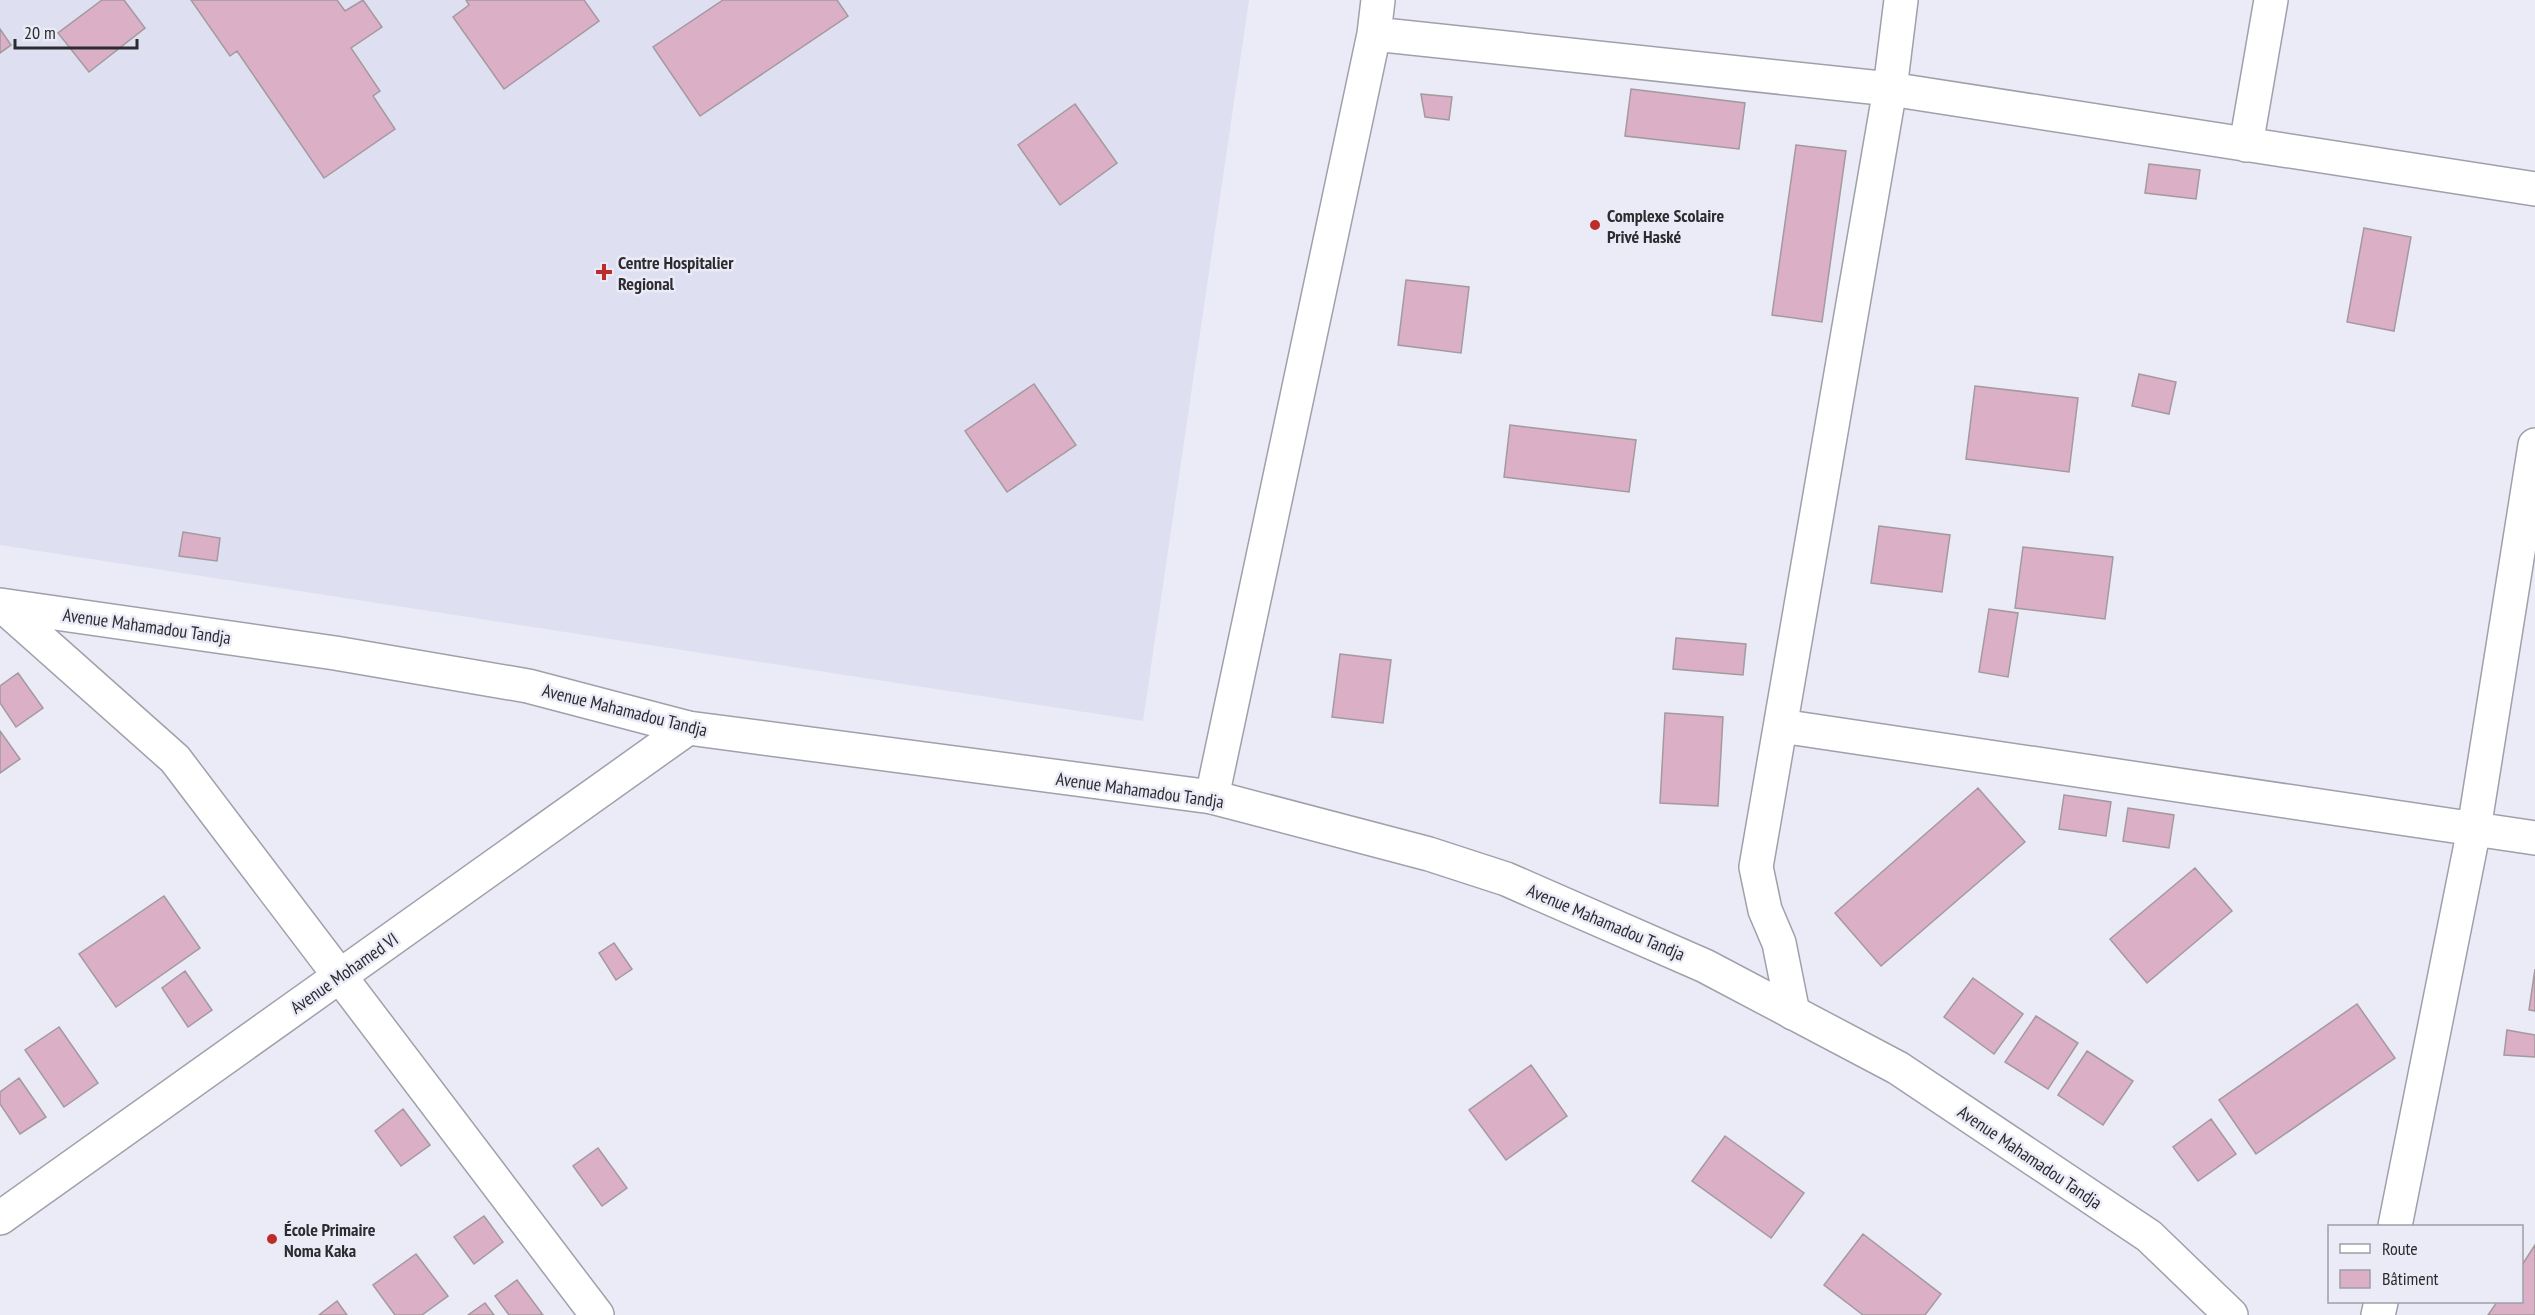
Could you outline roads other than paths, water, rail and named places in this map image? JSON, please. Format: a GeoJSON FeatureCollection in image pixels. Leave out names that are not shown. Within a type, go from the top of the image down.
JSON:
{"type":"FeatureCollection","features":[{"type":"Feature","properties":{"kind":"street"},"geometry":{"type":"LineString","coordinates":[[1212,797],[1374,34],[1378,0]]}},
{"type":"Feature","properties":{"kind":"street"},"geometry":{"type":"LineString","coordinates":[[1793,1013],[1779,943],[1765,910],[1756,867],[1890,89],[1901,0]]}},
{"type":"Feature","properties":{"kind":"street"},"geometry":{"type":"LineString","coordinates":[[2246,145],[2271,0]]}},
{"type":"Feature","properties":{"kind":"street"},"geometry":{"type":"LineString","coordinates":[[1374,34],[1890,89],[2535,189]]}},
{"type":"Feature","properties":{"kind":"street"},"geometry":{"type":"LineString","coordinates":[[2396,1225],[2474,829],[2535,445]]}},
{"type":"Feature","properties":{"kind":"street"},"geometry":{"type":"LineString","coordinates":[[2,606],[176,759],[597,1315]]}},
{"type":"Feature","properties":{"kind":"street","name":"Avenue Mahamadou Tandja"},"geometry":{"type":"LineString","coordinates":[[2,606],[334,653],[528,686],[688,728],[1212,797],[1429,854],[1506,879],[1705,966],[1898,1068],[2149,1236],[2230,1315]]}},
{"type":"Feature","properties":{"kind":"street"},"geometry":{"type":"LineString","coordinates":[[1781,726],[2535,838]]}},
{"type":"Feature","properties":{"kind":"street","name":"Avenue Mohamed VI"},"geometry":{"type":"LineString","coordinates":[[0,1218],[688,728]]}},
{"type":"Feature","properties":{"kind":"place","name":"Complexe Scolaire Privé Haské"},"geometry":{"type":"Point","coordinates":[1595,225]}},
{"type":"Feature","properties":{"kind":"place","name":"Centre Hospitalier Regional"},"geometry":{"type":"Point","coordinates":[604,272]}},
{"type":"Feature","properties":{"kind":"place","name":"École Primaire Noma Kaka"},"geometry":{"type":"Point","coordinates":[272,1239]}}]}
